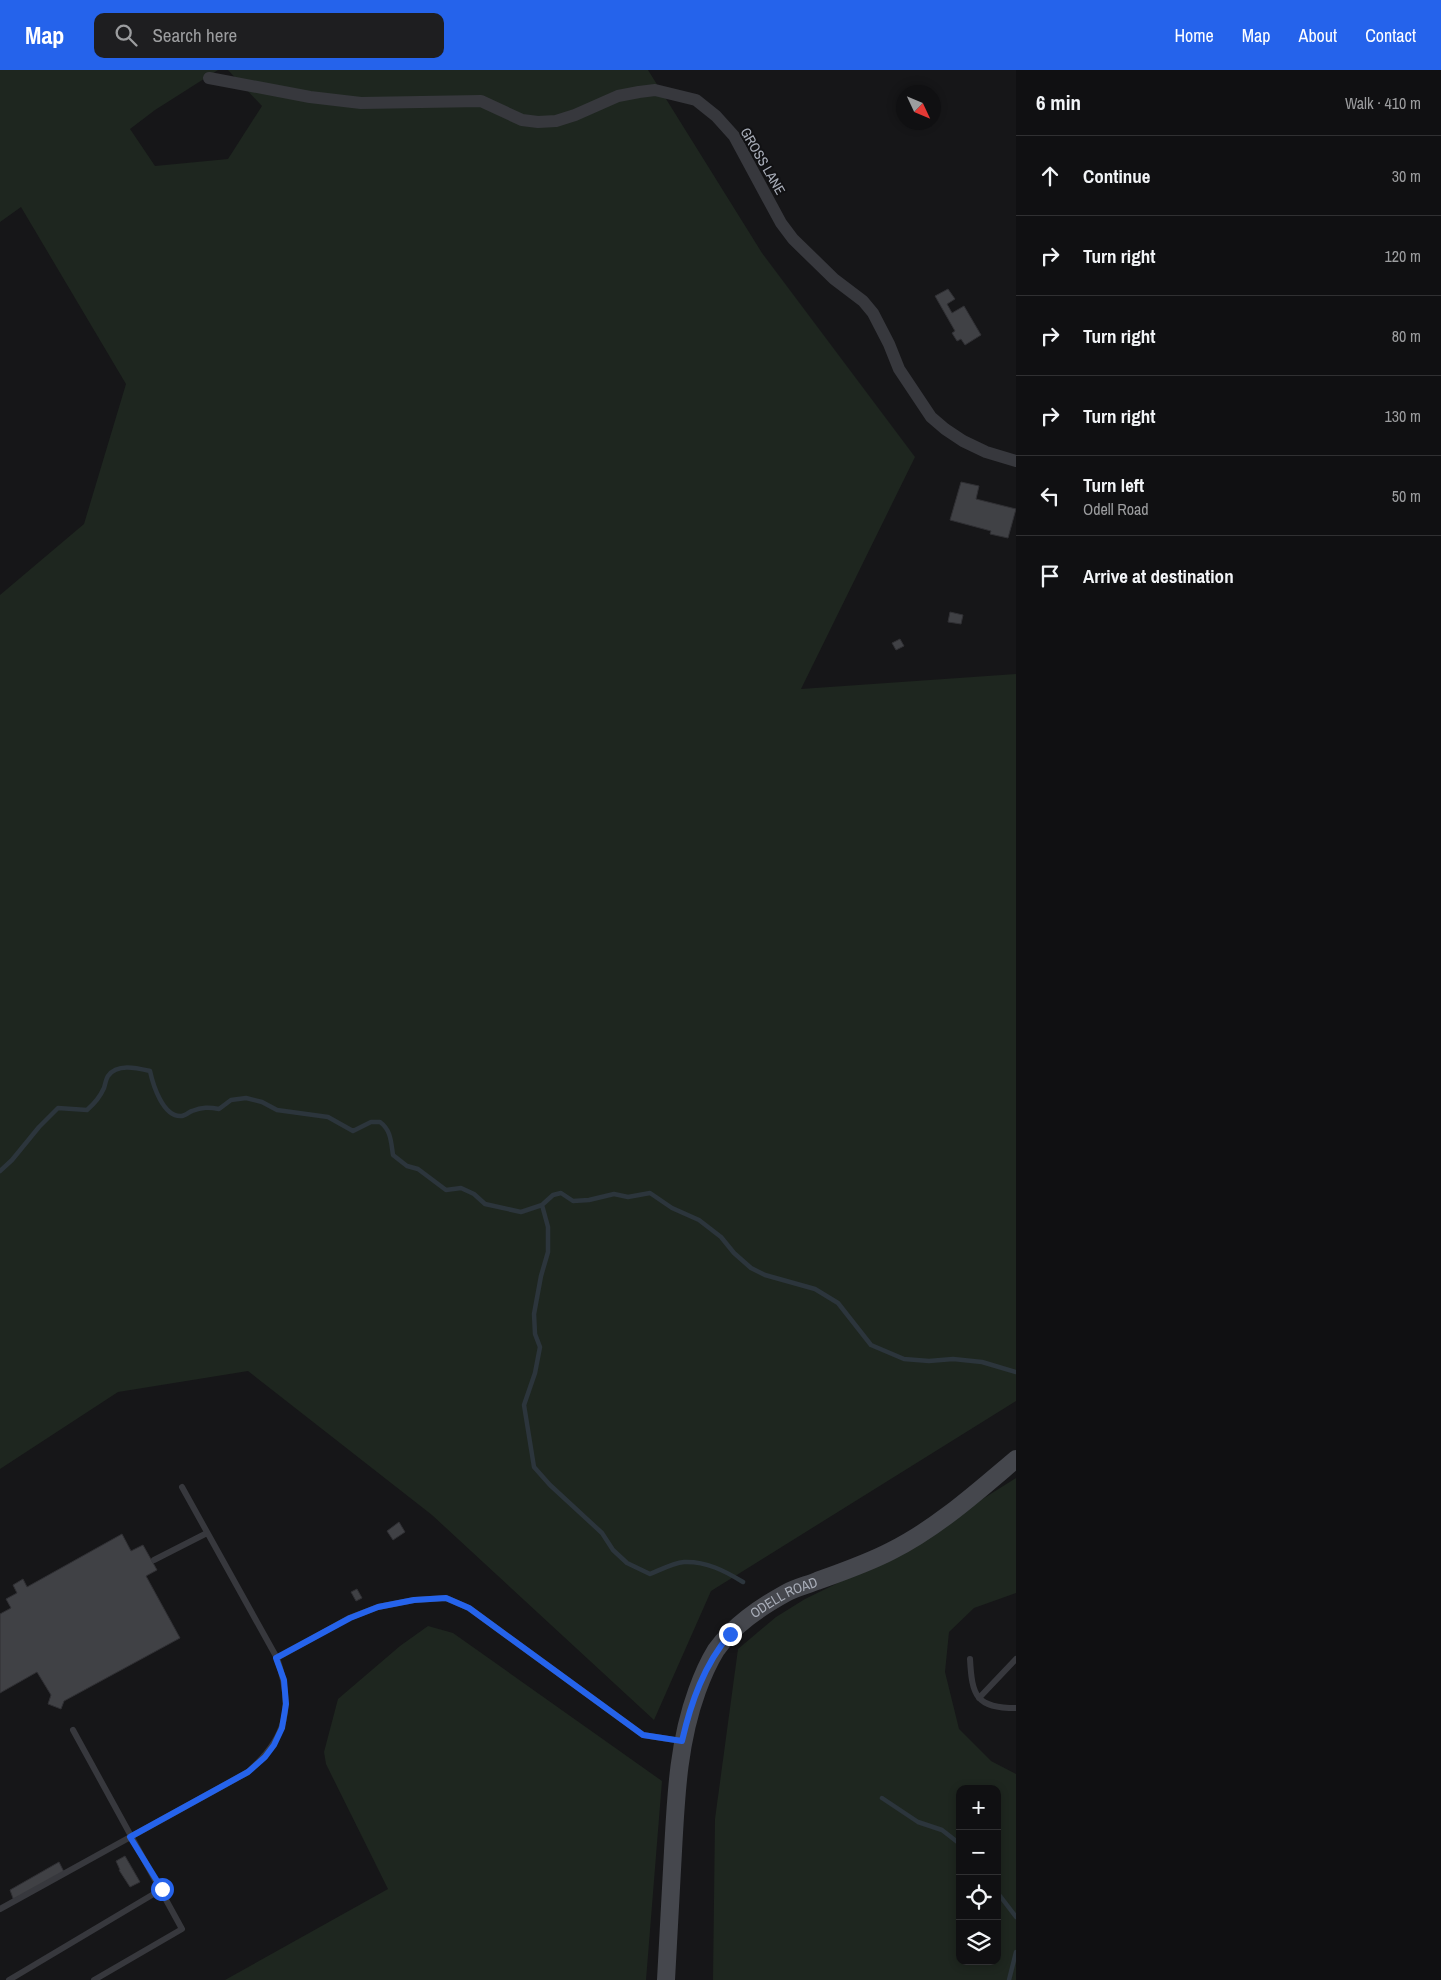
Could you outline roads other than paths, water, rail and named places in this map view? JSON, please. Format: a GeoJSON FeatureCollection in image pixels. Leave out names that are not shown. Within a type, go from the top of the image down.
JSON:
{"type":"FeatureCollection","features":[{"type":"Feature","properties":{"kind":"street","name":"GROSS LANE"},"geometry":{"type":"LineString","coordinates":[[209,78],[310,97],[361,102],[481,101],[522,120],[538,122],[556,121],[575,115],[618,96],[639,92],[655,90],[696,100],[716,116],[734,136],[781,223],[793,239],[834,279],[863,301],[873,313],[880,324],[899,369],[931,417],[944,429],[963,441],[986,452],[1016,461]]}},
{"type":"Feature","properties":{"kind":"street","name":"ODELL ROAD"},"geometry":{"type":"LineString","coordinates":[[666,1980],[677,1778],[682,1741],[687,1720],[705,1670],[716,1651],[747,1617],[788,1592],[892,1551],[926,1530],[957,1507],[1016,1459]]}},
{"type":"Feature","properties":{"kind":"lane"},"geometry":{"type":"LineString","coordinates":[[0,1909],[248,1772],[265,1757],[274,1745],[282,1728],[286,1704],[284,1680],[276,1658],[182,1487]]}},
{"type":"Feature","properties":{"kind":"lane"},"geometry":{"type":"LineString","coordinates":[[154,1560],[207,1533]]}},
{"type":"Feature","properties":{"kind":"lane"},"geometry":{"type":"LineString","coordinates":[[276,1658],[350,1618],[378,1607],[414,1600],[446,1598],[469,1608],[643,1735],[682,1741]]}},
{"type":"Feature","properties":{"kind":"lane"},"geometry":{"type":"LineString","coordinates":[[970,1659],[972,1686],[979,1698],[986,1705],[1016,1708]]}},
{"type":"Feature","properties":{"kind":"lane"},"geometry":{"type":"LineString","coordinates":[[979,1698],[1016,1659]]}},
{"type":"Feature","properties":{"kind":"lane"},"geometry":{"type":"LineString","coordinates":[[73,1730],[130,1837],[162,1889],[182,1928],[94,1980]]}},
{"type":"Feature","properties":{"kind":"lane"},"geometry":{"type":"LineString","coordinates":[[9,1980],[162,1889]]}},
{"type":"Feature","properties":{"kind":"waterway"},"geometry":{"type":"LineString","coordinates":[[0,1171],[58,1108],[87,1110],[101,1094],[107,1077],[117,1069],[127,1068],[150,1071],[160,1099],[164,1106],[175,1115],[182,1116],[202,1108],[219,1109],[231,1100],[246,1098],[262,1102],[277,1110],[328,1117],[353,1131],[371,1122],[380,1122],[388,1133],[393,1155],[407,1166],[418,1169],[446,1190],[461,1188],[474,1194],[485,1204],[521,1212],[542,1205],[553,1195],[561,1193],[573,1201],[589,1200],[614,1194],[628,1197],[650,1193],[672,1208],[699,1220],[721,1237],[734,1253],[751,1268],[765,1275],[815,1289],[838,1303],[871,1345],[904,1359],[929,1361],[953,1359],[982,1362],[1016,1372]]}},
{"type":"Feature","properties":{"kind":"waterway"},"geometry":{"type":"LineString","coordinates":[[542,1205],[548,1227],[548,1252],[541,1276],[534,1314],[535,1334],[540,1347],[535,1373],[524,1405],[534,1467],[550,1485],[602,1533],[613,1550],[627,1563],[650,1574],[684,1562],[700,1563],[722,1571],[743,1582]]}},
{"type":"Feature","properties":{"kind":"waterway"},"geometry":{"type":"LineString","coordinates":[[882,1798],[918,1822],[942,1830],[956,1841]]}},
{"type":"Feature","properties":{"kind":"waterway"},"geometry":{"type":"LineString","coordinates":[[1001,1897],[1016,1917]]}},
{"type":"Feature","properties":{"kind":"waterway"},"geometry":{"type":"LineString","coordinates":[[1009,1980],[1016,1952]]}}]}
